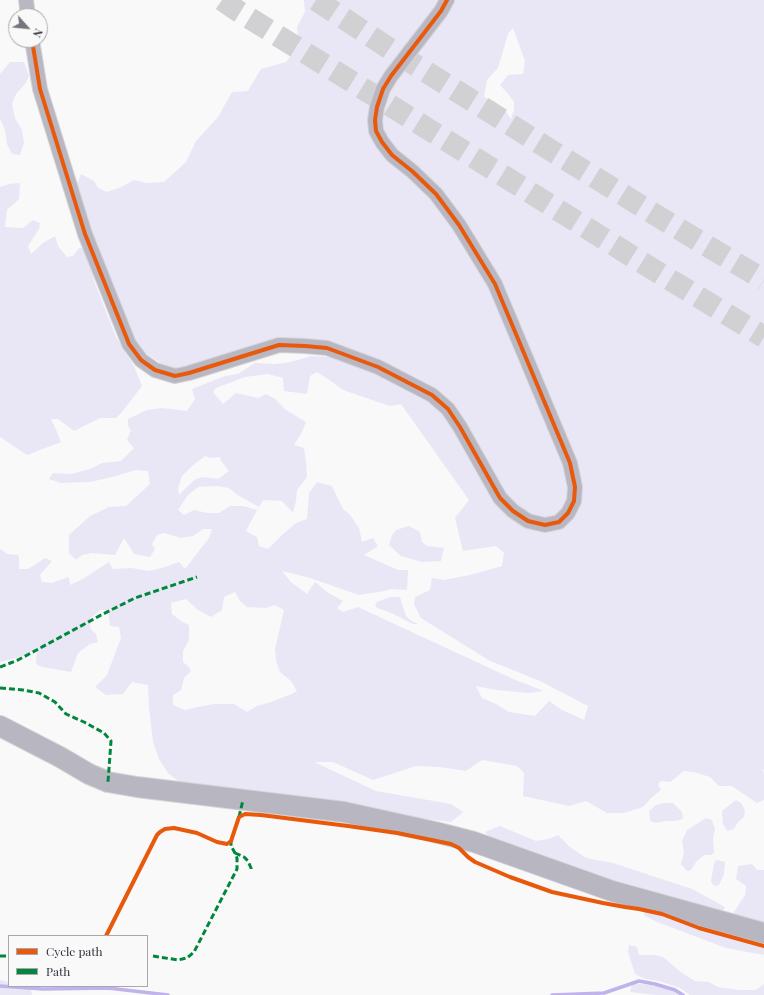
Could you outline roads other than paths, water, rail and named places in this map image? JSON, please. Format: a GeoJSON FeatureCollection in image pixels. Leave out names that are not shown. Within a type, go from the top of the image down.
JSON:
{"type":"FeatureCollection","features":[{"type":"Feature","properties":{"kind":"main road"},"geometry":{"type":"LineString","coordinates":[[0,726],[89,774],[108,782],[137,787],[344,812],[435,832],[474,842],[612,891],[764,933]]}},
{"type":"Feature","properties":{"kind":"street"},"geometry":{"type":"LineString","coordinates":[[33,48],[40,89],[86,234],[129,344],[141,360],[155,370],[175,376],[189,374],[279,345],[327,348],[378,367],[432,395],[448,409],[460,427],[500,498],[513,511],[528,521],[545,525],[560,522],[568,513],[574,502],[575,487],[570,463],[495,284],[459,225],[436,194],[392,154],[382,142],[376,131],[376,113],[383,89],[391,76],[441,11],[447,0]]}},
{"type":"Feature","properties":{"kind":"waterway"},"geometry":{"type":"LineString","coordinates":[[552,995],[604,993],[639,981],[675,990],[683,995]]}},
{"type":"Feature","properties":{"kind":"waterway"},"geometry":{"type":"LineString","coordinates":[[0,986],[8,987]]}},
{"type":"Feature","properties":{"kind":"waterway"},"geometry":{"type":"LineString","coordinates":[[14,987],[43,989],[108,988],[168,995]]}},
{"type":"Feature","properties":{"kind":"tunnel"},"geometry":{"type":"LineString","coordinates":[[222,0],[633,257],[764,337]]}},
{"type":"Feature","properties":{"kind":"tunnel"},"geometry":{"type":"LineString","coordinates":[[316,0],[393,51],[552,151],[764,280]]}}]}
